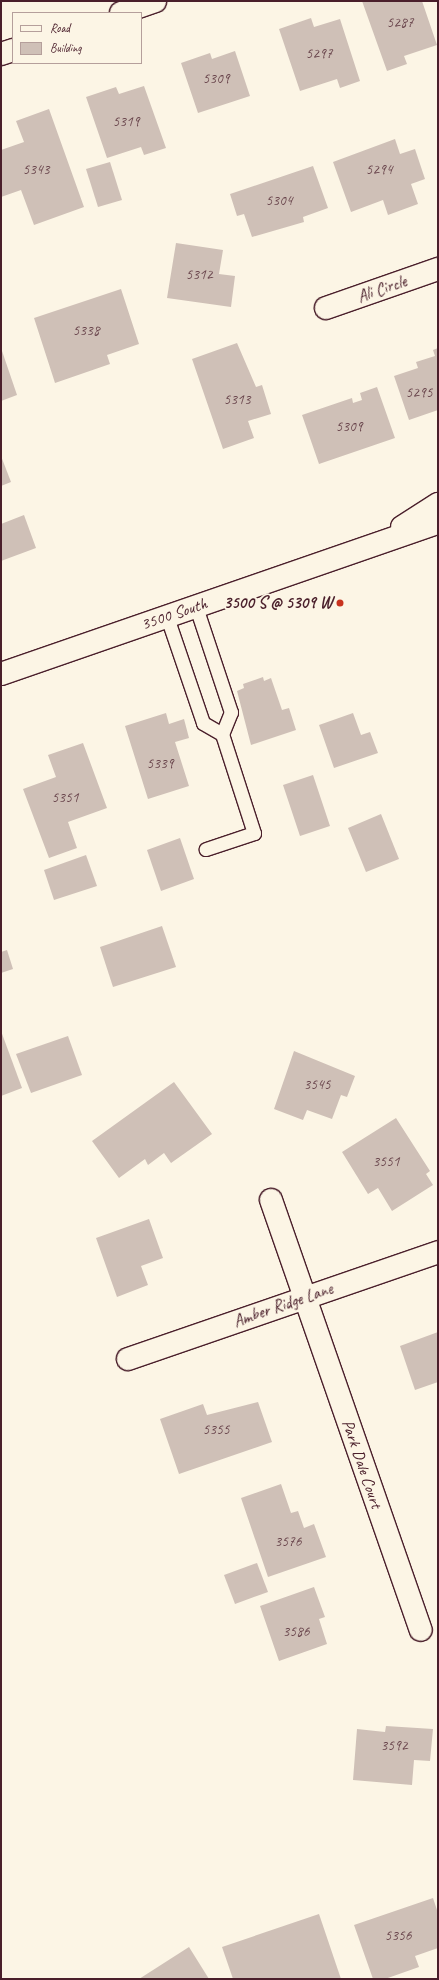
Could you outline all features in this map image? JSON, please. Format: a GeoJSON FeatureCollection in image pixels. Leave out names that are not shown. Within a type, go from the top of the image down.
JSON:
{"type":"FeatureCollection","features":[{"type":"Feature","properties":{"kind":"street"},"geometry":{"type":"LineString","coordinates":[[124,12],[155,1]]}},
{"type":"Feature","properties":{"kind":"street"},"geometry":{"type":"LineString","coordinates":[[1,54],[12,50]]}},
{"type":"Feature","properties":{"kind":"street","name":"Ali Circle"},"geometry":{"type":"LineString","coordinates":[[326,308],[438,269]]}},
{"type":"Feature","properties":{"kind":"street"},"geometry":{"type":"LineString","coordinates":[[372,546],[438,504]]}},
{"type":"Feature","properties":{"kind":"street","name":"3500 South"},"geometry":{"type":"LineString","coordinates":[[1,674],[438,523]]}},
{"type":"Feature","properties":{"kind":"street","name":"Park Dale Court"},"geometry":{"type":"LineString","coordinates":[[271,1200],[421,1630]]}},
{"type":"Feature","properties":{"kind":"street","name":"Amber Ridge Lane"},"geometry":{"type":"LineString","coordinates":[[128,1359],[438,1252]]}},
{"type":"Feature","properties":{"kind":"lane"},"geometry":{"type":"LineString","coordinates":[[196,607],[231,712],[222,734],[254,833],[206,849]]}},
{"type":"Feature","properties":{"kind":"lane"},"geometry":{"type":"LineString","coordinates":[[167,617],[203,723],[222,734]]}},
{"type":"Feature","properties":{"kind":"building"},"geometry":{"type":"Polygon","coordinates":[[[362,1],[422,1],[437,45],[404,56],[407,64],[387,71],[362,1]]]}},
{"type":"Feature","properties":{"kind":"building"},"geometry":{"type":"Polygon","coordinates":[[[311,18],[314,27],[340,19],[360,81],[340,88],[337,79],[300,91],[279,29],[311,18]]]}},
{"type":"Feature","properties":{"kind":"building"},"geometry":{"type":"Polygon","coordinates":[[[235,51],[250,96],[198,113],[181,63],[210,53],[212,59],[235,51]]]}},
{"type":"Feature","properties":{"kind":"building"},"geometry":{"type":"Polygon","coordinates":[[[144,86],[166,148],[144,155],[141,147],[107,158],[86,97],[116,87],[119,94],[144,86]]]}},
{"type":"Feature","properties":{"kind":"building"},"geometry":{"type":"Polygon","coordinates":[[[49,109],[84,207],[34,225],[21,190],[1,197],[1,150],[24,142],[16,121],[49,109]]]}},
{"type":"Feature","properties":{"kind":"building"},"geometry":{"type":"Polygon","coordinates":[[[395,139],[400,154],[415,149],[425,179],[411,184],[418,204],[388,215],[383,200],[351,212],[333,162],[395,139]]]}},
{"type":"Feature","properties":{"kind":"building"},"geometry":{"type":"Polygon","coordinates":[[[110,162],[122,200],[98,207],[86,169],[110,162]]]}},
{"type":"Feature","properties":{"kind":"building"},"geometry":{"type":"Polygon","coordinates":[[[313,166],[328,208],[303,217],[304,222],[252,237],[244,214],[237,216],[230,194],[313,166]]]}},
{"type":"Feature","properties":{"kind":"building"},"geometry":{"type":"Polygon","coordinates":[[[176,243],[223,250],[219,274],[235,276],[231,307],[167,298],[176,243]]]}},
{"type":"Feature","properties":{"kind":"building"},"geometry":{"type":"Polygon","coordinates":[[[121,289],[139,344],[107,355],[110,364],[55,383],[34,318],[121,289]]]}},
{"type":"Feature","properties":{"kind":"building"},"geometry":{"type":"Polygon","coordinates":[[[237,343],[256,387],[262,385],[271,414],[248,421],[254,438],[223,449],[192,359],[237,343]]]}},
{"type":"Feature","properties":{"kind":"building"},"geometry":{"type":"Polygon","coordinates":[[[1,348],[17,395],[1,401],[1,348]]]}},
{"type":"Feature","properties":{"kind":"building"},"geometry":{"type":"Polygon","coordinates":[[[438,348],[438,410],[409,420],[394,376],[418,368],[416,362],[435,356],[433,350],[438,348]]]}},
{"type":"Feature","properties":{"kind":"building"},"geometry":{"type":"Polygon","coordinates":[[[377,387],[395,438],[319,464],[302,415],[352,398],[353,403],[362,400],[360,393],[377,387]]]}},
{"type":"Feature","properties":{"kind":"building"},"geometry":{"type":"Polygon","coordinates":[[[1,456],[11,482],[1,486],[1,456]]]}},
{"type":"Feature","properties":{"kind":"building"},"geometry":{"type":"Polygon","coordinates":[[[24,515],[36,548],[1,561],[1,524],[24,515]]]}},
{"type":"Feature","properties":{"kind":"building"},"geometry":{"type":"Polygon","coordinates":[[[263,677],[264,681],[271,678],[282,710],[289,708],[296,730],[251,745],[237,691],[244,688],[243,684],[263,677]]]}},
{"type":"Feature","properties":{"kind":"building"},"geometry":{"type":"Polygon","coordinates":[[[166,713],[169,724],[184,719],[189,738],[175,742],[189,786],[148,799],[125,726],[166,713]]]}},
{"type":"Feature","properties":{"kind":"building"},"geometry":{"type":"Polygon","coordinates":[[[353,713],[361,735],[370,732],[378,753],[334,768],[319,725],[353,713]]]}},
{"type":"Feature","properties":{"kind":"building"},"geometry":{"type":"Polygon","coordinates":[[[83,743],[107,808],[68,822],[77,848],[49,858],[23,789],[56,777],[48,755],[83,743]]]}},
{"type":"Feature","properties":{"kind":"building"},"geometry":{"type":"Polygon","coordinates":[[[313,775],[330,826],[300,836],[283,785],[313,775]]]}},
{"type":"Feature","properties":{"kind":"building"},"geometry":{"type":"Polygon","coordinates":[[[381,814],[399,859],[366,872],[348,828],[381,814]]]}},
{"type":"Feature","properties":{"kind":"building"},"geometry":{"type":"Polygon","coordinates":[[[180,838],[194,879],[161,891],[147,850],[180,838]]]}},
{"type":"Feature","properties":{"kind":"building"},"geometry":{"type":"Polygon","coordinates":[[[86,855],[97,886],[54,900],[44,870],[86,855]]]}},
{"type":"Feature","properties":{"kind":"building"},"geometry":{"type":"Polygon","coordinates":[[[162,926],[176,967],[113,987],[100,947],[162,926]]]}},
{"type":"Feature","properties":{"kind":"building"},"geometry":{"type":"Polygon","coordinates":[[[7,950],[13,969],[1,973],[1,952],[7,950]]]}},
{"type":"Feature","properties":{"kind":"building"},"geometry":{"type":"Polygon","coordinates":[[[1,1031],[22,1088],[1,1096],[1,1031]]]}},
{"type":"Feature","properties":{"kind":"building"},"geometry":{"type":"Polygon","coordinates":[[[68,1036],[82,1075],[31,1093],[16,1054],[68,1036]]]}},
{"type":"Feature","properties":{"kind":"building"},"geometry":{"type":"Polygon","coordinates":[[[294,1051],[355,1076],[347,1097],[341,1095],[332,1119],[307,1110],[303,1120],[274,1109],[294,1051]]]}},
{"type":"Feature","properties":{"kind":"building"},"geometry":{"type":"Polygon","coordinates":[[[174,1082],[212,1134],[171,1163],[164,1153],[148,1165],[145,1159],[119,1178],[92,1141],[174,1082]]]}},
{"type":"Feature","properties":{"kind":"building"},"geometry":{"type":"Polygon","coordinates":[[[396,1118],[430,1171],[426,1174],[433,1185],[392,1211],[378,1188],[368,1194],[342,1152],[396,1118]]]}},
{"type":"Feature","properties":{"kind":"building"},"geometry":{"type":"Polygon","coordinates":[[[149,1219],[163,1258],[141,1266],[148,1285],[117,1297],[96,1238],[149,1219]]]}},
{"type":"Feature","properties":{"kind":"building"},"geometry":{"type":"Polygon","coordinates":[[[438,1332],[438,1382],[415,1390],[400,1346],[438,1332]]]}},
{"type":"Feature","properties":{"kind":"building"},"geometry":{"type":"Polygon","coordinates":[[[258,1402],[272,1442],[179,1474],[160,1419],[203,1404],[207,1415],[258,1402]]]}},
{"type":"Feature","properties":{"kind":"building"},"geometry":{"type":"Polygon","coordinates":[[[281,1484],[291,1513],[298,1511],[304,1528],[314,1524],[326,1557],[268,1577],[241,1498],[281,1484]]]}},
{"type":"Feature","properties":{"kind":"building"},"geometry":{"type":"Polygon","coordinates":[[[257,1563],[268,1592],[235,1604],[224,1575],[257,1563]]]}},
{"type":"Feature","properties":{"kind":"building"},"geometry":{"type":"Polygon","coordinates":[[[314,1587],[325,1617],[319,1619],[327,1644],[279,1661],[260,1606],[314,1587]]]}},
{"type":"Feature","properties":{"kind":"building"},"geometry":{"type":"Polygon","coordinates":[[[386,1726],[433,1729],[430,1761],[414,1760],[412,1785],[353,1780],[357,1729],[385,1732],[386,1726]]]}},
{"type":"Feature","properties":{"kind":"building"},"geometry":{"type":"Polygon","coordinates":[[[433,1898],[438,1913],[438,1948],[415,1956],[419,1967],[385,1979],[373,1979],[354,1925],[433,1898]]]}},
{"type":"Feature","properties":{"kind":"building"},"geometry":{"type":"Polygon","coordinates":[[[319,1914],[341,1979],[233,1979],[222,1947],[319,1914]]]}},
{"type":"Feature","properties":{"kind":"building"},"geometry":{"type":"Polygon","coordinates":[[[189,1947],[209,1979],[139,1979],[189,1947]]]}},
{"type":"Feature","properties":{"kind":"place","name":"3500 S @ 5309 W"},"geometry":{"type":"Point","coordinates":[340,603]}}]}
